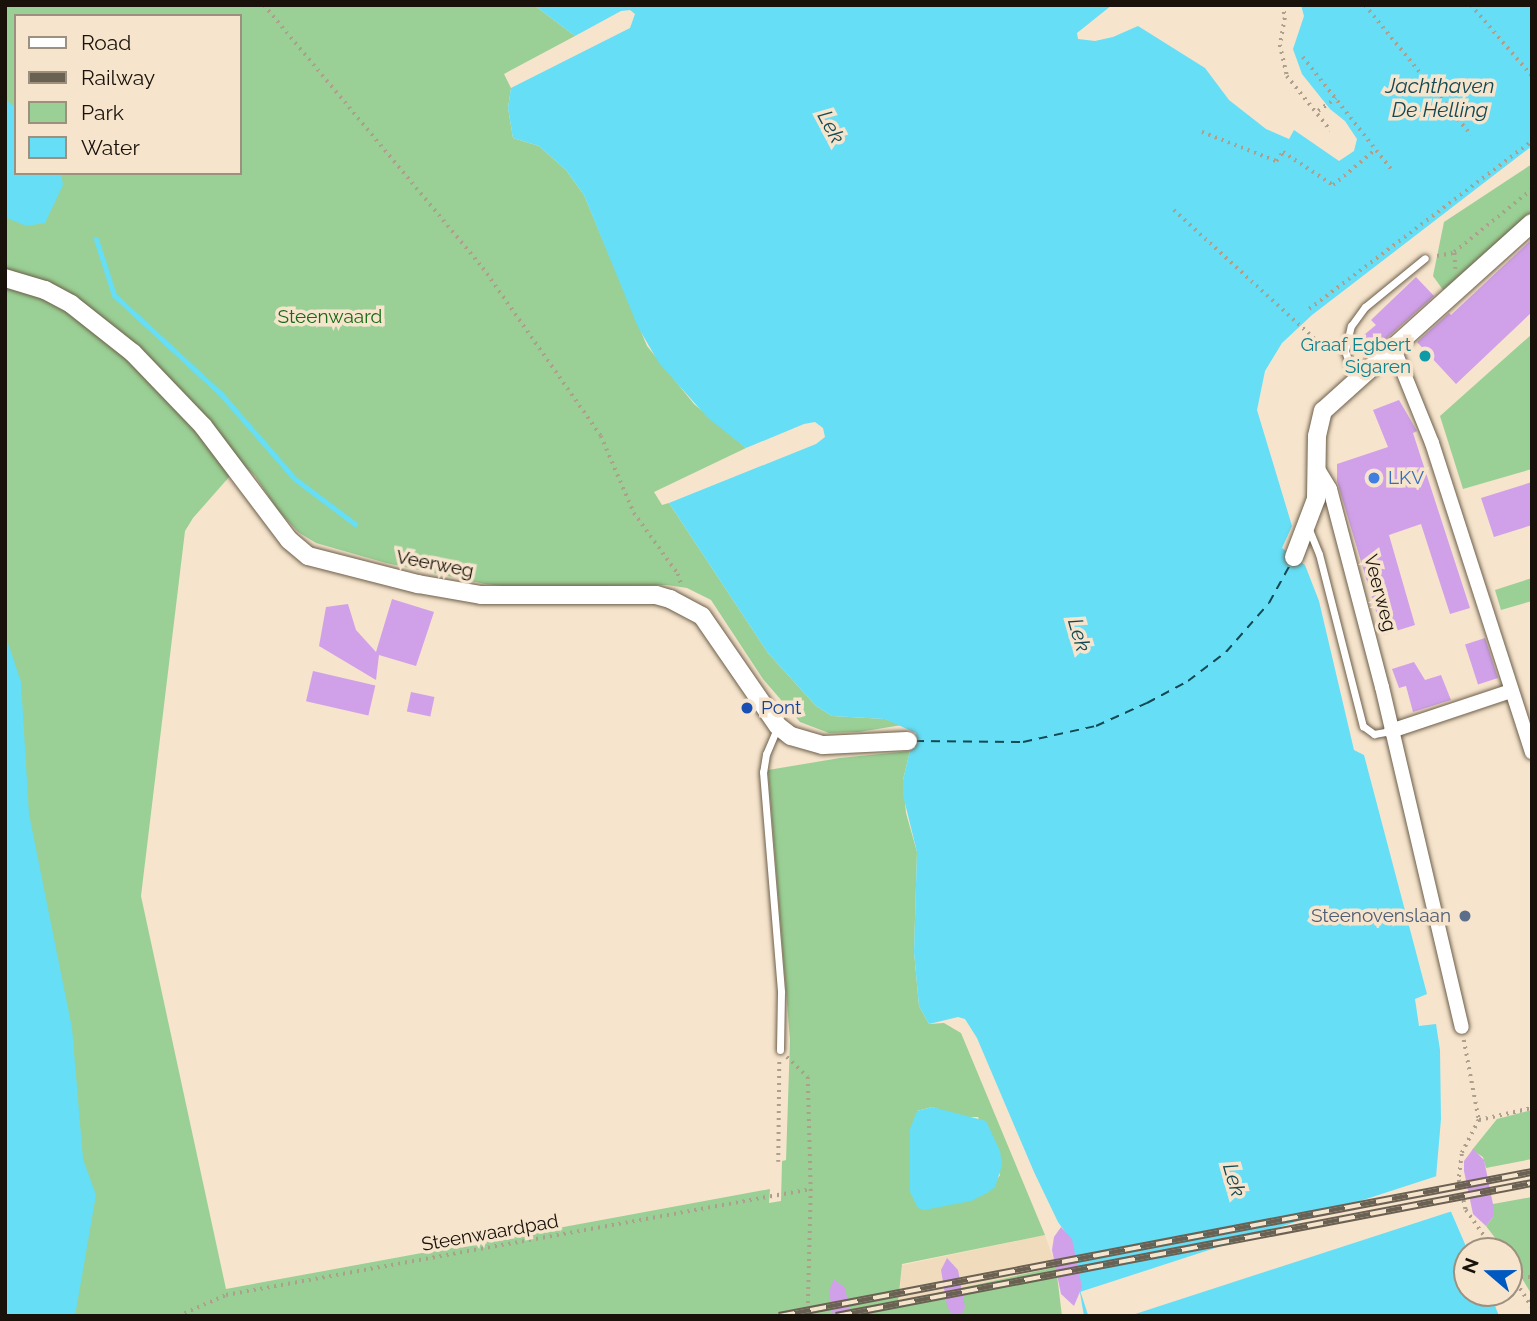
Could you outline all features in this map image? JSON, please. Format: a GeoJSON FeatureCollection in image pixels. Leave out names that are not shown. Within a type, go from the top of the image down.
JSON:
{"type":"FeatureCollection","features":[{"type":"Feature","properties":{"kind":"street","name":"Veerweg"},"geometry":{"type":"LineString","coordinates":[[1294,557],[1316,499],[1317,436],[1323,411],[1530,227]]}},
{"type":"Feature","properties":{"kind":"street","name":"Veerweg"},"geometry":{"type":"LineString","coordinates":[[5,278],[45,290],[71,303],[133,353],[203,426],[289,540],[308,556],[418,584],[481,595],[656,595],[683,605],[702,616],[779,726],[791,736],[823,745],[908,741]]}},
{"type":"Feature","properties":{"kind":"street"},"geometry":{"type":"LineString","coordinates":[[1394,349],[1432,443],[1531,747]]}},
{"type":"Feature","properties":{"kind":"street","name":"Veerweg"},"geometry":{"type":"LineString","coordinates":[[1318,468],[1330,489],[1391,731]]}},
{"type":"Feature","properties":{"kind":"street"},"geometry":{"type":"LineString","coordinates":[[1461,1027],[1391,731],[1511,691]]}},
{"type":"Feature","properties":{"kind":"lane"},"geometry":{"type":"LineString","coordinates":[[1356,384],[1345,351],[1351,326],[1365,307],[1424,258]]}},
{"type":"Feature","properties":{"kind":"lane"},"geometry":{"type":"LineString","coordinates":[[1308,526],[1319,554],[1363,726],[1374,734],[1391,731]]}},
{"type":"Feature","properties":{"kind":"lane"},"geometry":{"type":"LineString","coordinates":[[779,726],[766,754],[763,772],[780,968],[780,1050]]}},
{"type":"Feature","properties":{"kind":"path"},"geometry":{"type":"LineString","coordinates":[[264,5],[483,268],[566,383],[601,436],[634,513],[678,574],[684,592],[683,605]]}},
{"type":"Feature","properties":{"kind":"path"},"geometry":{"type":"LineString","coordinates":[[1283,5],[1285,18],[1280,46],[1287,76],[1331,131]]}},
{"type":"Feature","properties":{"kind":"path"},"geometry":{"type":"LineString","coordinates":[[1365,5],[1471,135]]}},
{"type":"Feature","properties":{"kind":"path"},"geometry":{"type":"LineString","coordinates":[[1471,5],[1532,76]]}},
{"type":"Feature","properties":{"kind":"path"},"geometry":{"type":"LineString","coordinates":[[1303,57],[1391,170]]}},
{"type":"Feature","properties":{"kind":"path"},"geometry":{"type":"LineString","coordinates":[[1318,111],[1336,97]]}},
{"type":"Feature","properties":{"kind":"path"},"geometry":{"type":"LineString","coordinates":[[1202,132],[1276,160],[1283,152],[1333,185],[1376,149]]}},
{"type":"Feature","properties":{"kind":"path"},"geometry":{"type":"LineString","coordinates":[[1310,309],[1532,141]]}},
{"type":"Feature","properties":{"kind":"path"},"geometry":{"type":"LineString","coordinates":[[1436,256],[1454,252],[1532,189]]}},
{"type":"Feature","properties":{"kind":"path"},"geometry":{"type":"LineString","coordinates":[[1174,211],[1315,339]]}},
{"type":"Feature","properties":{"kind":"path"},"geometry":{"type":"LineString","coordinates":[[1454,252],[1457,292]]}},
{"type":"Feature","properties":{"kind":"path"},"geometry":{"type":"LineString","coordinates":[[1461,1027],[1479,1120],[1465,1145],[1459,1180],[1466,1210],[1485,1237]]}},
{"type":"Feature","properties":{"kind":"path"},"geometry":{"type":"LineString","coordinates":[[778,1162],[780,1050]]}},
{"type":"Feature","properties":{"kind":"path"},"geometry":{"type":"LineString","coordinates":[[780,1050],[808,1077],[811,1189],[808,1316]]}},
{"type":"Feature","properties":{"kind":"path"},"geometry":{"type":"LineString","coordinates":[[1479,1120],[1532,1108]]}},
{"type":"Feature","properties":{"kind":"path","name":"Steenwaardpad"},"geometry":{"type":"LineString","coordinates":[[178,1316],[226,1295],[811,1189]]}},
{"type":"Feature","properties":{"kind":"shaded area"},"geometry":{"type":"Polygon","coordinates":[[[1045,1235],[1056,1267],[841,1316],[661,1316],[1045,1235]]]}},
{"type":"Feature","properties":{"kind":"green space","name":"Steenwaard"},"geometry":{"type":"Polygon","coordinates":[[[5,5],[534,5],[575,36],[504,74],[511,88],[508,108],[513,138],[539,146],[566,170],[584,195],[647,346],[694,404],[746,448],[654,492],[662,505],[669,503],[768,653],[816,706],[832,716],[885,719],[902,725],[859,732],[829,733],[800,722],[763,679],[711,600],[687,588],[667,585],[512,587],[485,584],[386,563],[316,543],[298,532],[278,510],[255,476],[236,458],[230,476],[185,531],[141,896],[226,1289],[770,1189],[769,1203],[781,1201],[782,1161],[786,1160],[790,1040],[768,770],[840,758],[910,751],[903,780],[906,813],[917,852],[914,952],[919,1006],[929,1024],[944,1023],[961,1033],[1045,1235],[902,1264],[898,1302],[1056,1267],[1062,1316],[5,1316],[5,5]],[[932,1107],[917,1111],[987,1193],[1000,1175],[978,1117],[963,1117],[932,1107]]]}},
{"type":"Feature","properties":{"kind":"green space"},"geometry":{"type":"Polygon","coordinates":[[[1532,164],[1532,212],[1443,290],[1433,276],[1444,222],[1532,164]]]}},
{"type":"Feature","properties":{"kind":"green space"},"geometry":{"type":"Polygon","coordinates":[[[1532,334],[1532,469],[1463,489],[1440,416],[1532,334]]]}},
{"type":"Feature","properties":{"kind":"green space"},"geometry":{"type":"Polygon","coordinates":[[[1532,578],[1532,601],[1501,610],[1495,590],[1532,578]]]}},
{"type":"Feature","properties":{"kind":"green space"},"geometry":{"type":"Polygon","coordinates":[[[1532,1110],[1532,1159],[1486,1168],[1483,1157],[1472,1150],[1497,1119],[1532,1110]]]}},
{"type":"Feature","properties":{"kind":"green space"},"geometry":{"type":"Polygon","coordinates":[[[1532,1197],[1532,1295],[1523,1280],[1523,1237],[1494,1237],[1486,1226],[1493,1217],[1493,1204],[1532,1197]]]}},
{"type":"Feature","properties":{"kind":"water"},"geometry":{"type":"Polygon","coordinates":[[[534,5],[1112,5],[1077,33],[1078,39],[1095,41],[1113,37],[1138,26],[1205,68],[1229,100],[1266,129],[1289,139],[1294,130],[1339,161],[1354,151],[1357,139],[1345,121],[1330,109],[1302,74],[1293,49],[1304,16],[1301,5],[1532,5],[1532,146],[1312,315],[1282,343],[1265,371],[1257,410],[1292,526],[1282,548],[1305,565],[1319,601],[1354,750],[1364,755],[1427,994],[1415,999],[1419,1026],[1436,1024],[1440,1050],[1441,1119],[1436,1177],[1462,1237],[1453,1237],[1453,1307],[1495,1307],[1499,1316],[1084,1316],[1071,1240],[1058,1222],[1034,1172],[977,1038],[965,1019],[958,1017],[929,1024],[919,1006],[914,952],[917,852],[903,795],[903,780],[910,751],[917,743],[916,733],[885,719],[832,716],[816,706],[768,653],[669,503],[816,444],[825,437],[823,428],[815,422],[804,424],[746,448],[708,418],[659,363],[638,327],[584,195],[566,170],[539,146],[513,138],[508,108],[511,88],[630,28],[635,14],[630,10],[621,11],[575,36],[534,5]]]}},
{"type":"Feature","properties":{"kind":"water"},"geometry":{"type":"Polygon","coordinates":[[[5,100],[14,106],[14,175],[61,175],[63,185],[45,223],[26,226],[5,217],[5,100]]]}},
{"type":"Feature","properties":{"kind":"water"},"geometry":{"type":"Polygon","coordinates":[[[5,634],[21,682],[29,814],[72,1028],[83,1159],[96,1195],[75,1316],[5,1316],[5,634]]]}},
{"type":"Feature","properties":{"kind":"water"},"geometry":{"type":"Polygon","coordinates":[[[932,1107],[986,1121],[1000,1151],[1002,1165],[995,1187],[987,1193],[971,1201],[924,1210],[918,1208],[910,1192],[910,1129],[917,1111],[932,1107]]]}},
{"type":"Feature","properties":{"kind":"pier"},"geometry":{"type":"Polygon","coordinates":[[[1440,1175],[1452,1211],[1129,1316],[1088,1316],[1081,1292],[1440,1175]]]}},
{"type":"Feature","properties":{"kind":"building"},"geometry":{"type":"Polygon","coordinates":[[[1532,239],[1532,312],[1456,384],[1417,342],[1449,313],[1451,315],[1532,239]]]}},
{"type":"Feature","properties":{"kind":"building"},"geometry":{"type":"Polygon","coordinates":[[[1416,277],[1434,296],[1370,353],[1359,339],[1376,325],[1371,320],[1416,277]]]}},
{"type":"Feature","properties":{"kind":"building"},"geometry":{"type":"Polygon","coordinates":[[[1399,400],[1417,431],[1413,433],[1470,608],[1450,614],[1421,524],[1389,535],[1415,625],[1383,635],[1337,481],[1337,464],[1388,447],[1373,410],[1399,400]]]}},
{"type":"Feature","properties":{"kind":"building"},"geometry":{"type":"Polygon","coordinates":[[[1532,482],[1532,525],[1494,537],[1481,498],[1532,482]]]}},
{"type":"Feature","properties":{"kind":"building"},"geometry":{"type":"Polygon","coordinates":[[[392,599],[434,612],[416,666],[379,655],[376,680],[319,646],[326,607],[348,604],[356,630],[376,652],[392,599]]]}},
{"type":"Feature","properties":{"kind":"building"},"geometry":{"type":"Polygon","coordinates":[[[1485,638],[1498,678],[1478,684],[1465,644],[1485,638]]]}},
{"type":"Feature","properties":{"kind":"building"},"geometry":{"type":"Polygon","coordinates":[[[1414,662],[1425,680],[1441,675],[1451,700],[1413,712],[1406,686],[1399,688],[1392,669],[1414,662]]]}},
{"type":"Feature","properties":{"kind":"building"},"geometry":{"type":"Polygon","coordinates":[[[313,671],[375,685],[368,716],[306,701],[313,671]]]}},
{"type":"Feature","properties":{"kind":"building"},"geometry":{"type":"Polygon","coordinates":[[[411,692],[434,697],[430,717],[407,712],[411,692]]]}},
{"type":"Feature","properties":{"kind":"building"},"geometry":{"type":"Polygon","coordinates":[[[1473,1149],[1484,1160],[1493,1204],[1493,1217],[1486,1226],[1473,1214],[1464,1171],[1464,1161],[1473,1149]]]}},
{"type":"Feature","properties":{"kind":"building"},"geometry":{"type":"Polygon","coordinates":[[[1061,1227],[1072,1239],[1082,1287],[1074,1306],[1061,1294],[1052,1250],[1054,1237],[1061,1227]]]}},
{"type":"Feature","properties":{"kind":"building"},"geometry":{"type":"Polygon","coordinates":[[[947,1258],[958,1270],[965,1307],[961,1316],[951,1313],[947,1306],[941,1270],[947,1258]]]}},
{"type":"Feature","properties":{"kind":"building"},"geometry":{"type":"Polygon","coordinates":[[[834,1279],[845,1288],[851,1316],[833,1316],[829,1291],[834,1279]]]}},
{"type":"Feature","properties":{"kind":"waterway"},"geometry":{"type":"LineString","coordinates":[[96,239],[114,295],[221,394],[295,479],[355,524]]}},
{"type":"Feature","properties":{"kind":"ferry route"},"geometry":{"type":"LineString","coordinates":[[915,741],[1023,742],[1096,726],[1147,703],[1188,681],[1226,652],[1269,603],[1290,565]]}},
{"type":"Feature","properties":{"kind":"railway"},"geometry":{"type":"LineString","coordinates":[[779,1316],[1532,1172]]}},
{"type":"Feature","properties":{"kind":"railway"},"geometry":{"type":"LineString","coordinates":[[836,1316],[1532,1183]]}},
{"type":"Feature","properties":{"kind":"place","name":"Graaf Egbert Sigaren"},"geometry":{"type":"Point","coordinates":[1425,356]}},
{"type":"Feature","properties":{"kind":"place","name":"LKV"},"geometry":{"type":"Point","coordinates":[1374,478]}},
{"type":"Feature","properties":{"kind":"place","name":"Pont"},"geometry":{"type":"Point","coordinates":[747,708]}},
{"type":"Feature","properties":{"kind":"place","name":"Steenovenslaan"},"geometry":{"type":"Point","coordinates":[1465,916]}},
{"type":"Feature","properties":{"kind":"water label","name":"Jachthaven De Helling"},"geometry":{"type":"Point","coordinates":[1440,98]}},
{"type":"Feature","properties":{"kind":"water label","name":"Lek"},"geometry":{"type":"Point","coordinates":[831,127]}},
{"type":"Feature","properties":{"kind":"water label","name":"Lek"},"geometry":{"type":"Point","coordinates":[1079,635]}},
{"type":"Feature","properties":{"kind":"water label","name":"Lek"},"geometry":{"type":"Point","coordinates":[1234,1180]}}]}
